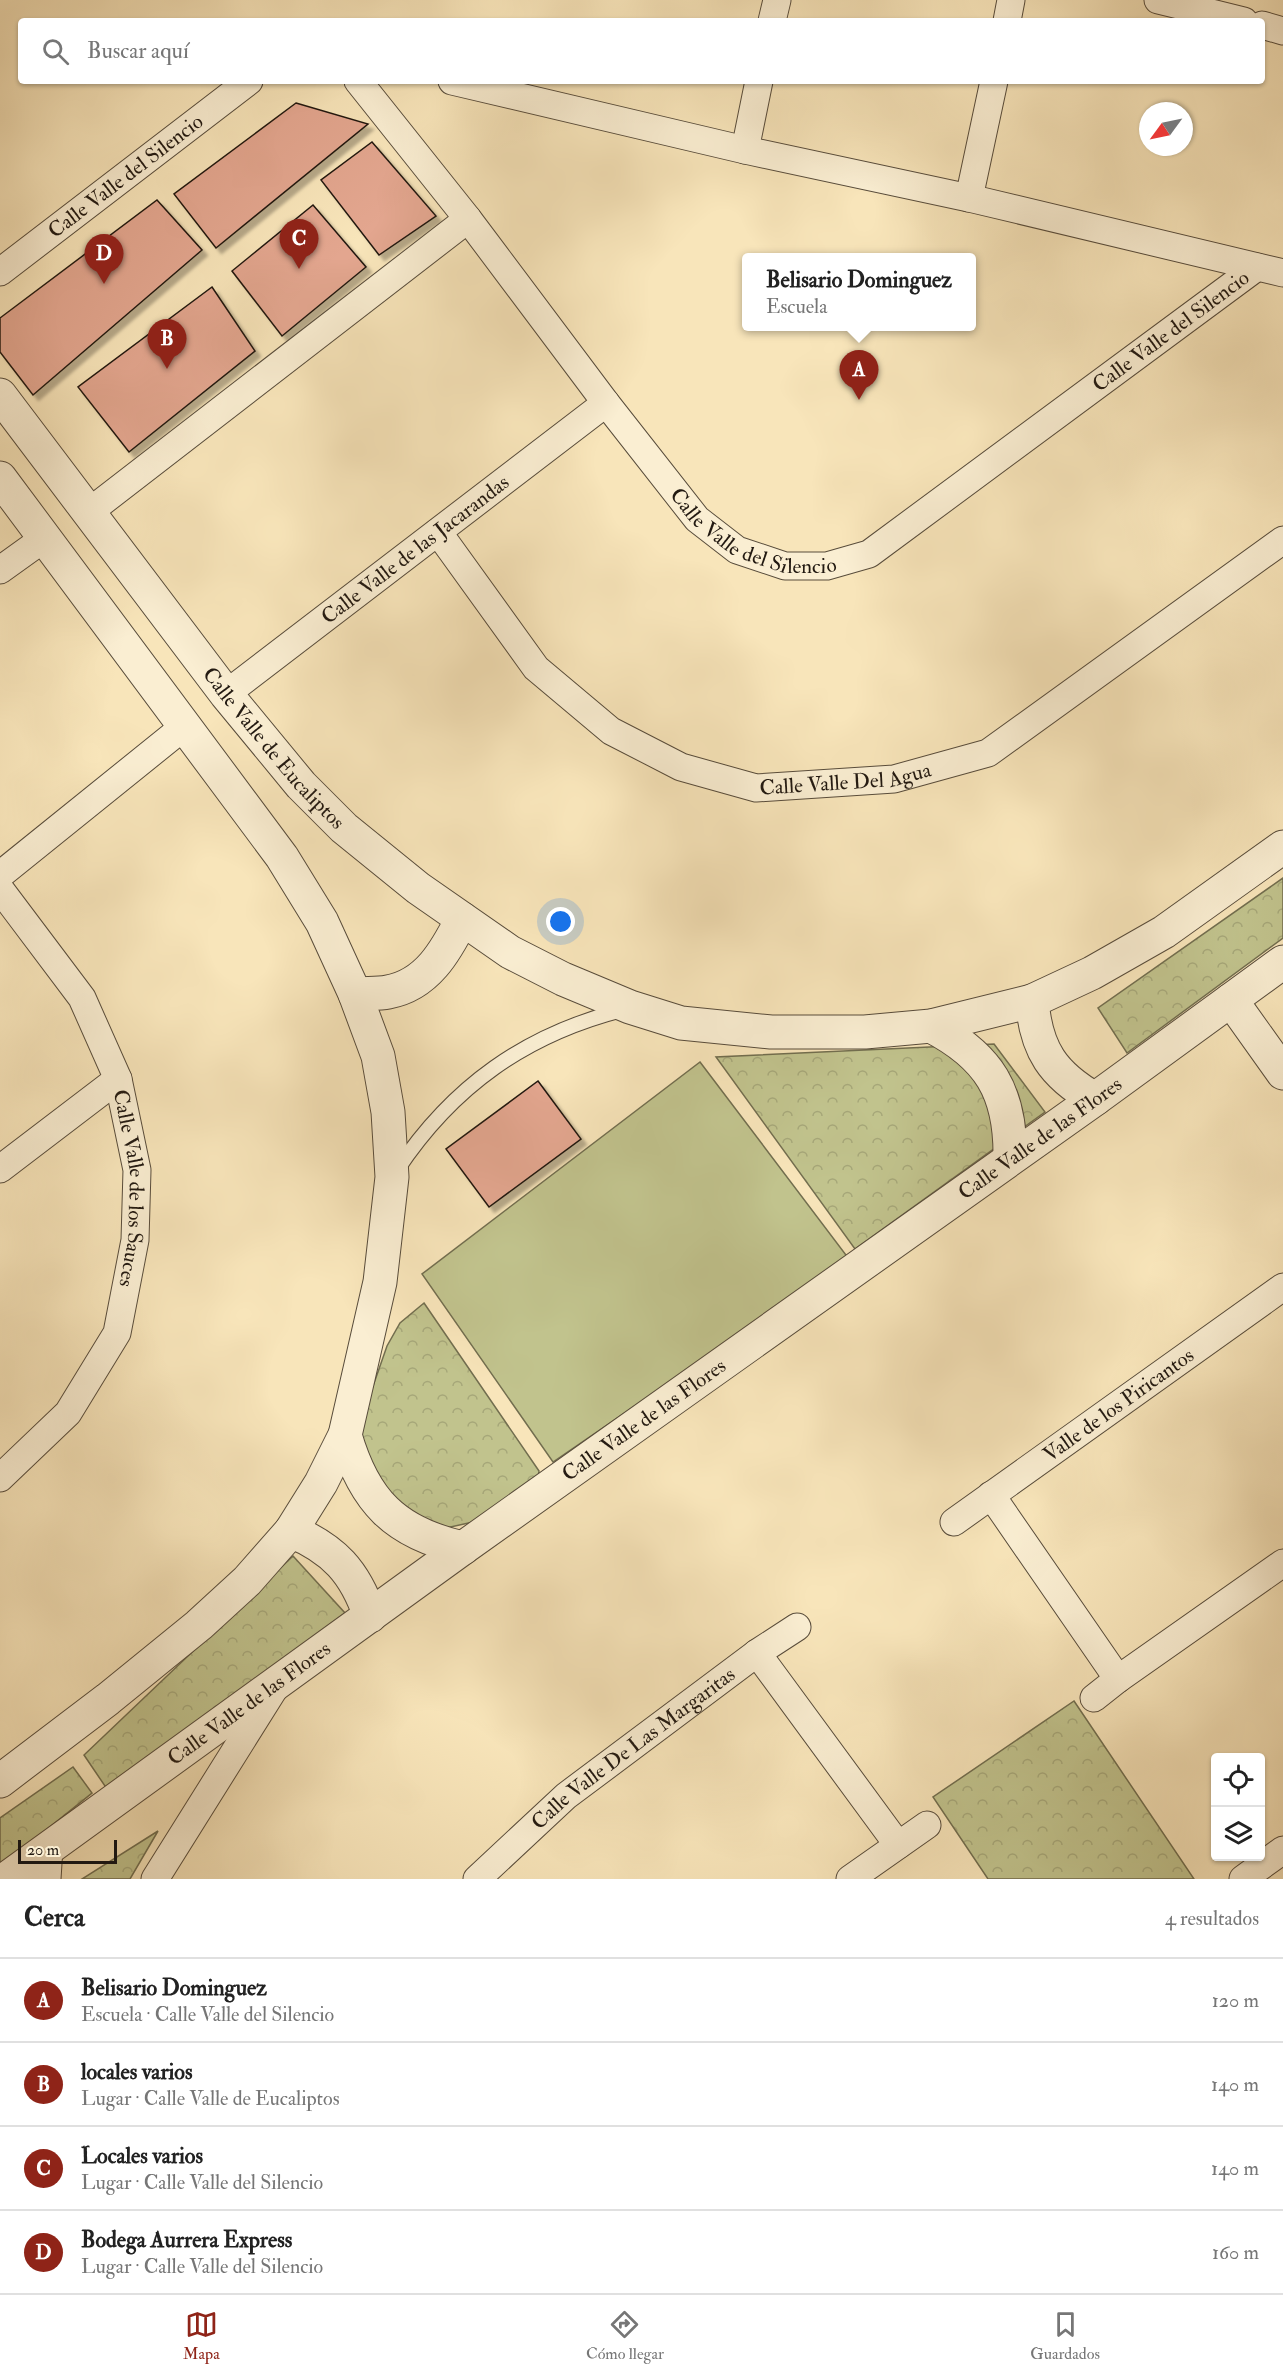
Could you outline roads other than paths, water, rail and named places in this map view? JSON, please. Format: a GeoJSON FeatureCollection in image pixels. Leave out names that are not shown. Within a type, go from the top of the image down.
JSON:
{"type":"FeatureCollection","features":[{"type":"Feature","properties":{"kind":"street"},"geometry":{"type":"LineString","coordinates":[[773,18],[777,0]]}},
{"type":"Feature","properties":{"kind":"street"},"geometry":{"type":"LineString","coordinates":[[1008,18],[1011,0]]}},
{"type":"Feature","properties":{"kind":"street"},"geometry":{"type":"LineString","coordinates":[[1158,0],[1232,18]]}},
{"type":"Feature","properties":{"kind":"street"},"geometry":{"type":"LineString","coordinates":[[1265,27],[1283,31]]}},
{"type":"Feature","properties":{"kind":"street","name":"Calle Valle del Silencio"},"geometry":{"type":"LineString","coordinates":[[0,272],[245,84]]}},
{"type":"Feature","properties":{"kind":"street","name":"Calle Valle del Silencio"},"geometry":{"type":"LineString","coordinates":[[360,84],[468,219],[606,403],[697,519],[737,550],[785,566],[827,566],[869,554],[1270,270]]}},
{"type":"Feature","properties":{"kind":"street","name":"Calle Valle del Silencio"},"geometry":{"type":"LineString","coordinates":[[465,84],[745,150],[969,198],[1270,270]]}},
{"type":"Feature","properties":{"kind":"street"},"geometry":{"type":"LineString","coordinates":[[745,150],[758,84]]}},
{"type":"Feature","properties":{"kind":"street"},"geometry":{"type":"LineString","coordinates":[[969,198],[993,84]]}},
{"type":"Feature","properties":{"kind":"street"},"geometry":{"type":"LineString","coordinates":[[90,512],[468,219]]}},
{"type":"Feature","properties":{"kind":"street","name":"Calle Valle de Eucaliptos"},"geometry":{"type":"LineString","coordinates":[[0,395],[226,694],[301,785],[344,828],[418,888],[510,952],[563,979],[630,1008]]}},
{"type":"Feature","properties":{"kind":"street","name":"Calle Valle de las Jacarandas"},"geometry":{"type":"LineString","coordinates":[[226,694],[606,403]]}},
{"type":"Feature","properties":{"kind":"street"},"geometry":{"type":"LineString","coordinates":[[0,478],[282,857],[322,921],[355,993],[378,1056],[388,1112],[392,1177],[380,1282],[345,1435],[321,1483],[291,1530],[247,1581],[199,1625],[108,1699],[0,1781]]}},
{"type":"Feature","properties":{"kind":"street","name":"Calle Valle Del Agua"},"geometry":{"type":"LineString","coordinates":[[438,532],[536,668],[611,731],[681,767],[756,788],[894,779],[988,753],[1283,540]]}},
{"type":"Feature","properties":{"kind":"street"},"geometry":{"type":"LineString","coordinates":[[0,570],[46,537]]}},
{"type":"Feature","properties":{"kind":"street"},"geometry":{"type":"LineString","coordinates":[[0,875],[186,725]]}},
{"type":"Feature","properties":{"kind":"street"},"geometry":{"type":"LineString","coordinates":[[630,1008],[681,1023],[760,1031],[865,1032],[931,1026],[1032,1001],[1092,973],[1164,932],[1283,847]]}},
{"type":"Feature","properties":{"kind":"street","name":"Calle Valle de los Sauces"},"geometry":{"type":"LineString","coordinates":[[0,890],[82,998],[118,1079],[136,1170],[135,1240],[117,1333],[68,1413],[0,1478]]}},
{"type":"Feature","properties":{"kind":"street"},"geometry":{"type":"LineString","coordinates":[[355,993],[388,992],[411,984],[431,970],[449,946],[462,919]]}},
{"type":"Feature","properties":{"kind":"street","name":"Calle Valle de las Flores"},"geometry":{"type":"LineString","coordinates":[[6,1879],[276,1686],[463,1548],[1095,1099],[1283,962]]}},
{"type":"Feature","properties":{"kind":"street"},"geometry":{"type":"LineString","coordinates":[[1231,1000],[1283,1073]]}},
{"type":"Feature","properties":{"kind":"street"},"geometry":{"type":"LineString","coordinates":[[1032,1001],[1034,1025],[1047,1056],[1056,1070],[1074,1087],[1095,1099]]}},
{"type":"Feature","properties":{"kind":"street"},"geometry":{"type":"LineString","coordinates":[[931,1026],[955,1039],[993,1078],[1005,1103],[1011,1130],[1010,1158]]}},
{"type":"Feature","properties":{"kind":"street"},"geometry":{"type":"LineString","coordinates":[[0,1169],[118,1079]]}},
{"type":"Feature","properties":{"kind":"street","name":"Valle de los Piricantos"},"geometry":{"type":"LineString","coordinates":[[954,1522],[1283,1287]]}},
{"type":"Feature","properties":{"kind":"street"},"geometry":{"type":"LineString","coordinates":[[345,1435],[353,1463],[367,1489],[385,1511],[408,1529],[434,1542],[463,1548]]}},
{"type":"Feature","properties":{"kind":"street"},"geometry":{"type":"LineString","coordinates":[[991,1496],[1118,1679]]}},
{"type":"Feature","properties":{"kind":"street"},"geometry":{"type":"LineString","coordinates":[[291,1530],[313,1540],[333,1554],[350,1572],[362,1593],[370,1616]]}},
{"type":"Feature","properties":{"kind":"street"},"geometry":{"type":"LineString","coordinates":[[1094,1698],[1283,1563]]}},
{"type":"Feature","properties":{"kind":"street","name":"Calle Valle De Las Margaritas"},"geometry":{"type":"LineString","coordinates":[[477,1879],[566,1796],[758,1653],[797,1627]]}},
{"type":"Feature","properties":{"kind":"street"},"geometry":{"type":"LineString","coordinates":[[758,1653],[898,1845]]}},
{"type":"Feature","properties":{"kind":"street"},"geometry":{"type":"LineString","coordinates":[[155,1879],[276,1686]]}},
{"type":"Feature","properties":{"kind":"street"},"geometry":{"type":"LineString","coordinates":[[850,1879],[927,1825]]}},
{"type":"Feature","properties":{"kind":"street"},"geometry":{"type":"LineString","coordinates":[[47,1879],[49,1847]]}},
{"type":"Feature","properties":{"kind":"street"},"geometry":{"type":"LineString","coordinates":[[1256,1875],[1283,1850]]}},
{"type":"Feature","properties":{"kind":"lane"},"geometry":{"type":"LineString","coordinates":[[392,1177],[416,1142],[444,1109],[476,1080],[502,1061],[549,1034],[588,1018],[630,1008]]}},
{"type":"Feature","properties":{"kind":"place","name":"Locales varios"},"geometry":{"type":"Point","coordinates":[299,269]}},
{"type":"Feature","properties":{"kind":"place","name":"Bodega Aurrera Express"},"geometry":{"type":"Point","coordinates":[104,284]}},
{"type":"Feature","properties":{"kind":"place","name":"locales varios"},"geometry":{"type":"Point","coordinates":[167,369]}},
{"type":"Feature","properties":{"kind":"place","name":"Belisario Dominguez"},"geometry":{"type":"Point","coordinates":[859,400]}}]}
